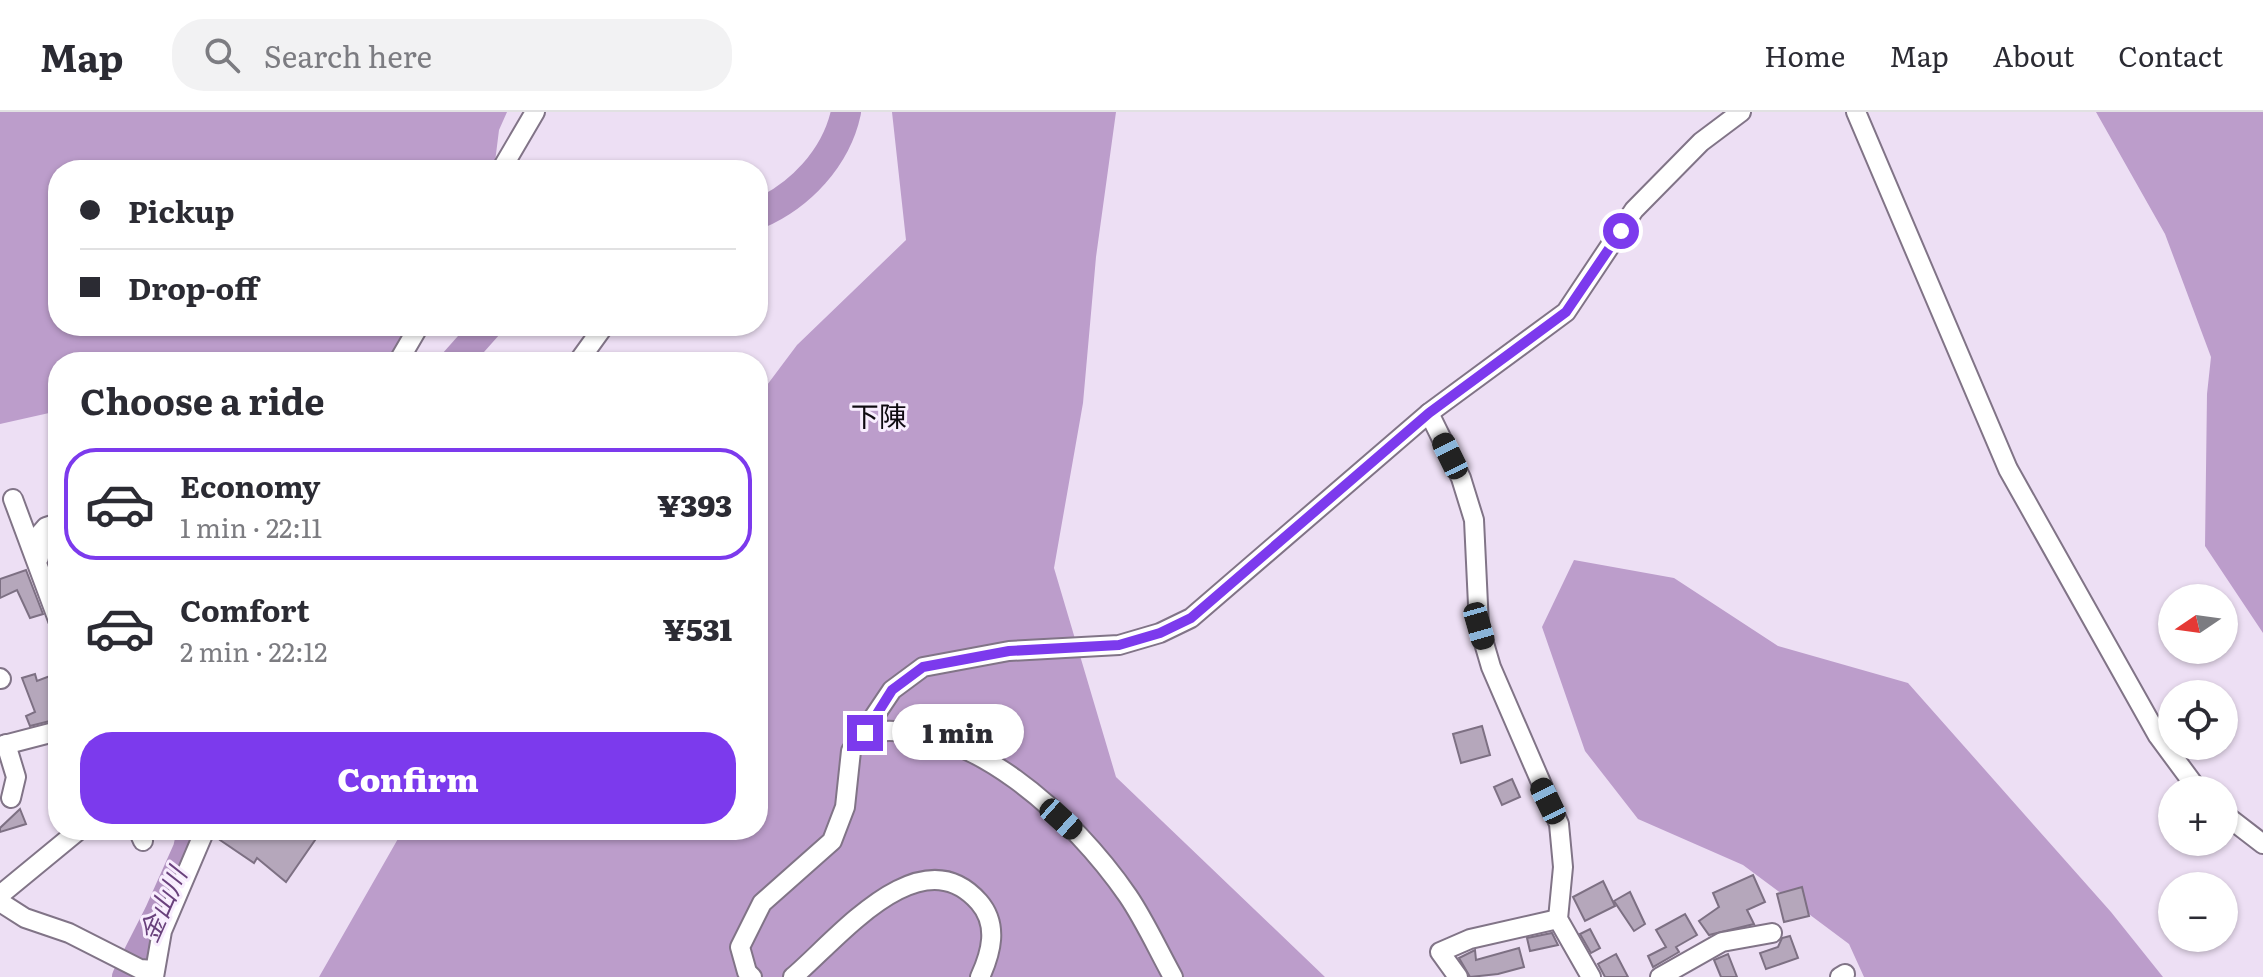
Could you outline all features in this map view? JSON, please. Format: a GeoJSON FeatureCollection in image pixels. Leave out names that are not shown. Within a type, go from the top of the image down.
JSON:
{"type":"FeatureCollection","features":[{"type":"Feature","properties":{"kind":"street"},"geometry":{"type":"LineString","coordinates":[[507,160],[535,112]]}},
{"type":"Feature","properties":{"kind":"street"},"geometry":{"type":"LineString","coordinates":[[752,977],[747,972],[740,947],[753,918],[762,903],[832,841],[845,807],[851,751],[892,690],[923,667],[1009,651],[1119,645],[1160,633],[1191,618],[1429,413],[1566,312],[1634,210],[1701,142],[1741,112]]}},
{"type":"Feature","properties":{"kind":"street"},"geometry":{"type":"LineString","coordinates":[[1856,112],[2008,469],[2158,736],[2188,776]]}},
{"type":"Feature","properties":{"kind":"street"},"geometry":{"type":"LineString","coordinates":[[1429,413],[1461,478],[1474,520],[1479,626],[1491,667],[1559,824],[1563,867],[1558,919],[1591,977]]}},
{"type":"Feature","properties":{"kind":"street"},"geometry":{"type":"LineString","coordinates":[[13,499],[48,593]]}},
{"type":"Feature","properties":{"kind":"street"},"geometry":{"type":"LineString","coordinates":[[39,569],[39,535],[48,526]]}},
{"type":"Feature","properties":{"kind":"street"},"geometry":{"type":"LineString","coordinates":[[865,733],[887,729],[926,737],[974,754],[1016,778],[1083,839],[1129,898],[1173,977]]}},
{"type":"Feature","properties":{"kind":"street"},"geometry":{"type":"LineString","coordinates":[[11,798],[16,777],[3,745],[48,734]]}},
{"type":"Feature","properties":{"kind":"street"},"geometry":{"type":"LineString","coordinates":[[2238,825],[2263,844]]}},
{"type":"Feature","properties":{"kind":"street"},"geometry":{"type":"LineString","coordinates":[[0,895],[67,840]]}},
{"type":"Feature","properties":{"kind":"street"},"geometry":{"type":"LineString","coordinates":[[0,902],[25,918],[69,933],[154,974],[162,931],[201,840]]}},
{"type":"Feature","properties":{"kind":"street"},"geometry":{"type":"LineString","coordinates":[[793,977],[879,900],[907,885],[939,878],[964,887],[982,905],[993,933],[989,957],[980,977]]}},
{"type":"Feature","properties":{"kind":"street"},"geometry":{"type":"LineString","coordinates":[[1458,977],[1440,952],[1470,939],[1558,919]]}},
{"type":"Feature","properties":{"kind":"street"},"geometry":{"type":"LineString","coordinates":[[1660,977],[1722,942],[1772,933]]}},
{"type":"Feature","properties":{"kind":"shaded area"},"geometry":{"type":"Polygon","coordinates":[[[0,112],[507,112],[499,130],[495,160],[48,160],[48,336],[425,336],[413,352],[48,352],[48,413],[0,424],[0,112]]]}},
{"type":"Feature","properties":{"kind":"shaded area"},"geometry":{"type":"Polygon","coordinates":[[[892,112],[1116,112],[1096,257],[1083,403],[1054,568],[1116,777],[1325,977],[319,977],[397,840],[768,840],[768,384],[797,345],[906,240],[892,112]]]}},
{"type":"Feature","properties":{"kind":"shaded area"},"geometry":{"type":"Polygon","coordinates":[[[2096,112],[2263,112],[2263,633],[2238,596],[2238,584],[2230,584],[2205,546],[2207,394],[2211,357],[2165,234],[2096,112]]]}},
{"type":"Feature","properties":{"kind":"shaded area"},"geometry":{"type":"Polygon","coordinates":[[[1574,560],[1674,578],[1778,646],[1908,683],[2111,912],[2163,977],[1864,977],[1849,944],[1743,865],[1638,819],[1585,751],[1542,627],[1574,560]]]}},
{"type":"Feature","properties":{"kind":"building"},"geometry":{"type":"Polygon","coordinates":[[[26,570],[43,614],[30,618],[17,590],[0,598],[0,579],[26,570]]]}},
{"type":"Feature","properties":{"kind":"building"},"geometry":{"type":"Polygon","coordinates":[[[35,674],[37,681],[48,677],[48,722],[30,726],[26,716],[35,712],[22,678],[35,674]]]}},
{"type":"Feature","properties":{"kind":"building"},"geometry":{"type":"Polygon","coordinates":[[[1482,726],[1490,755],[1461,763],[1453,734],[1482,726]]]}},
{"type":"Feature","properties":{"kind":"building"},"geometry":{"type":"Polygon","coordinates":[[[1512,779],[1520,797],[1502,805],[1494,787],[1512,779]]]}},
{"type":"Feature","properties":{"kind":"building"},"geometry":{"type":"Polygon","coordinates":[[[20,809],[26,824],[0,832],[0,828],[20,809]]]}},
{"type":"Feature","properties":{"kind":"building"},"geometry":{"type":"Polygon","coordinates":[[[220,840],[315,840],[286,882],[257,858],[254,863],[220,840]]]}},
{"type":"Feature","properties":{"kind":"building"},"geometry":{"type":"Polygon","coordinates":[[[1753,875],[1765,902],[1747,910],[1754,924],[1709,935],[1699,921],[1719,907],[1713,893],[1753,875]]]}},
{"type":"Feature","properties":{"kind":"building"},"geometry":{"type":"Polygon","coordinates":[[[1603,881],[1615,906],[1585,921],[1573,897],[1603,881]]]}},
{"type":"Feature","properties":{"kind":"building"},"geometry":{"type":"Polygon","coordinates":[[[1802,887],[1809,916],[1784,922],[1777,894],[1802,887]]]}},
{"type":"Feature","properties":{"kind":"building"},"geometry":{"type":"Polygon","coordinates":[[[1630,892],[1645,924],[1634,931],[1614,901],[1630,892]]]}},
{"type":"Feature","properties":{"kind":"building"},"geometry":{"type":"Polygon","coordinates":[[[1685,914],[1697,935],[1676,947],[1679,952],[1653,967],[1648,956],[1666,947],[1656,930],[1685,914]]]}},
{"type":"Feature","properties":{"kind":"building"},"geometry":{"type":"Polygon","coordinates":[[[1590,929],[1600,948],[1591,953],[1580,934],[1590,929]]]}},
{"type":"Feature","properties":{"kind":"building"},"geometry":{"type":"Polygon","coordinates":[[[1552,933],[1558,945],[1530,951],[1527,938],[1552,933]]]}},
{"type":"Feature","properties":{"kind":"building"},"geometry":{"type":"Polygon","coordinates":[[[1790,936],[1798,958],[1766,969],[1760,953],[1778,947],[1782,938],[1790,936]]]}},
{"type":"Feature","properties":{"kind":"building"},"geometry":{"type":"Polygon","coordinates":[[[1519,948],[1524,967],[1498,974],[1470,977],[1459,958],[1475,950],[1476,960],[1519,948]]]}},
{"type":"Feature","properties":{"kind":"building"},"geometry":{"type":"Polygon","coordinates":[[[1616,954],[1628,977],[1605,977],[1598,964],[1616,954]]]}},
{"type":"Feature","properties":{"kind":"building"},"geometry":{"type":"Polygon","coordinates":[[[1728,954],[1737,977],[1721,977],[1714,960],[1728,954]]]}},
{"type":"Feature","properties":{"kind":"waterway","name":"金山川"},"geometry":{"type":"LineString","coordinates":[[768,209],[788,197],[814,174],[834,145],[846,112]]}},
{"type":"Feature","properties":{"kind":"waterway","name":"金山川"},"geometry":{"type":"LineString","coordinates":[[464,352],[478,336]]}},
{"type":"Feature","properties":{"kind":"waterway","name":"金山川"},"geometry":{"type":"LineString","coordinates":[[127,977],[159,914],[190,840]]}},
{"type":"Feature","properties":{"kind":"district","name":"下陳"},"geometry":{"type":"Point","coordinates":[879,415]}},
{"type":"Feature","properties":{"kind":"route"},"geometry":{"type":"LineString","coordinates":[[865,733],[892,690],[923,667],[1009,651],[1119,645],[1160,633],[1191,618],[1429,413],[1566,312],[1621,231]]}}]}
